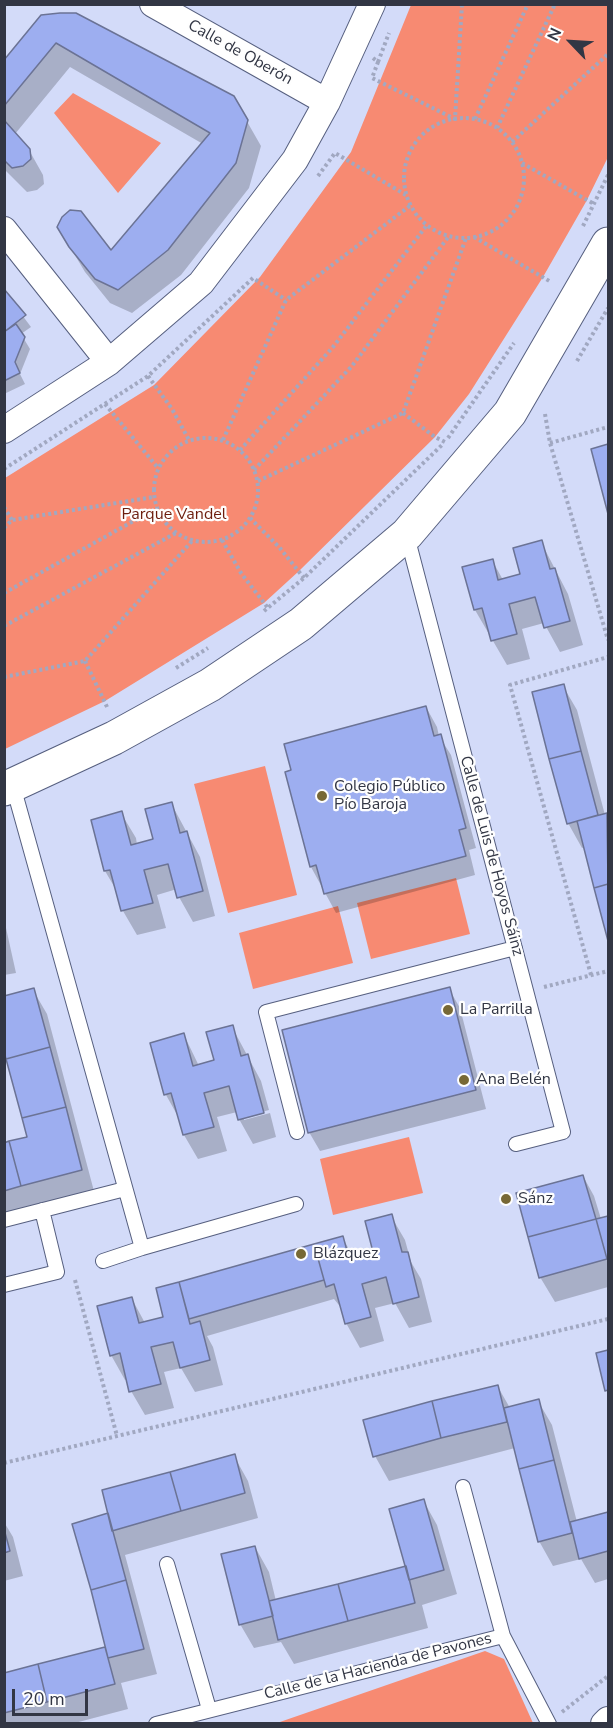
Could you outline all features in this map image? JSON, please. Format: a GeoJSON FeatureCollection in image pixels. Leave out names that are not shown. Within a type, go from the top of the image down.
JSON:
{"type":"FeatureCollection","features":[{"type":"Feature","properties":{"kind":"street","name":"Calle de Oberón"},"geometry":{"type":"LineString","coordinates":[[153,4],[327,102]]}},
{"type":"Feature","properties":{"kind":"street"},"geometry":{"type":"LineString","coordinates":[[4,430],[109,362],[201,283],[295,160],[327,102],[372,4]]}},
{"type":"Feature","properties":{"kind":"street"},"geometry":{"type":"LineString","coordinates":[[4,230],[109,362]]}},
{"type":"Feature","properties":{"kind":"street"},"geometry":{"type":"LineString","coordinates":[[9,787],[114,738],[210,685],[301,624],[406,534],[510,413],[595,238]]}},
{"type":"Feature","properties":{"kind":"street"},"geometry":{"type":"LineString","coordinates":[[604,1724],[609,1720]]}},
{"type":"Feature","properties":{"kind":"lane","name":"Calle de Luis de Hoyos Sáinz"},"geometry":{"type":"LineString","coordinates":[[406,534],[563,1131],[516,1144]]}},
{"type":"Feature","properties":{"kind":"lane"},"geometry":{"type":"LineString","coordinates":[[9,787],[142,1248]]}},
{"type":"Feature","properties":{"kind":"lane"},"geometry":{"type":"LineString","coordinates":[[297,1132],[266,1012],[514,948]]}},
{"type":"Feature","properties":{"kind":"lane"},"geometry":{"type":"LineString","coordinates":[[4,1220],[125,1189]]}},
{"type":"Feature","properties":{"kind":"lane"},"geometry":{"type":"LineString","coordinates":[[103,1261],[296,1204]]}},
{"type":"Feature","properties":{"kind":"lane"},"geometry":{"type":"LineString","coordinates":[[4,1285],[57,1272],[42,1210]]}},
{"type":"Feature","properties":{"kind":"lane"},"geometry":{"type":"LineString","coordinates":[[463,1487],[503,1636]]}},
{"type":"Feature","properties":{"kind":"lane"},"geometry":{"type":"LineString","coordinates":[[167,1563],[209,1710]]}},
{"type":"Feature","properties":{"kind":"lane","name":"Calle de la Hacienda de Pavones"},"geometry":{"type":"LineString","coordinates":[[156,1724],[503,1636],[549,1723]]}},
{"type":"Feature","properties":{"kind":"path"},"geometry":{"type":"LineString","coordinates":[[455,119],[462,4]]}},
{"type":"Feature","properties":{"kind":"path"},"geometry":{"type":"LineString","coordinates":[[475,119],[528,4]]}},
{"type":"Feature","properties":{"kind":"path"},"geometry":{"type":"LineString","coordinates":[[497,128],[555,4]]}},
{"type":"Feature","properties":{"kind":"path"},"geometry":{"type":"LineString","coordinates":[[355,45],[378,62],[372,78],[455,119]]}},
{"type":"Feature","properties":{"kind":"path"},"geometry":{"type":"LineString","coordinates":[[512,142],[609,54]]}},
{"type":"Feature","properties":{"kind":"path"},"geometry":{"type":"LineString","coordinates":[[455,119],[475,119],[497,128],[512,142],[522,163],[524,180],[521,196],[514,210],[503,223],[490,232],[474,237],[449,236],[427,225],[416,215],[406,195],[404,175],[409,155],[420,138],[435,126],[455,119]]}},
{"type":"Feature","properties":{"kind":"path"},"geometry":{"type":"LineString","coordinates":[[295,160],[316,178],[334,153],[406,195]]}},
{"type":"Feature","properties":{"kind":"path"},"geometry":{"type":"LineString","coordinates":[[522,163],[594,204]]}},
{"type":"Feature","properties":{"kind":"path"},"geometry":{"type":"LineString","coordinates":[[595,238],[594,204],[609,175]]}},
{"type":"Feature","properties":{"kind":"path"},"geometry":{"type":"LineString","coordinates":[[223,440],[286,300],[411,205]]}},
{"type":"Feature","properties":{"kind":"path"},"geometry":{"type":"LineString","coordinates":[[240,450],[333,348],[427,225]]}},
{"type":"Feature","properties":{"kind":"path"},"geometry":{"type":"LineString","coordinates":[[255,471],[352,366],[449,236]]}},
{"type":"Feature","properties":{"kind":"path"},"geometry":{"type":"LineString","coordinates":[[474,237],[552,282]]}},
{"type":"Feature","properties":{"kind":"path"},"geometry":{"type":"LineString","coordinates":[[258,481],[403,413],[466,238]]}},
{"type":"Feature","properties":{"kind":"path"},"geometry":{"type":"LineString","coordinates":[[545,292],[557,274]]}},
{"type":"Feature","properties":{"kind":"path"},"geometry":{"type":"LineString","coordinates":[[4,469],[148,376],[253,278],[286,300]]}},
{"type":"Feature","properties":{"kind":"path"},"geometry":{"type":"LineString","coordinates":[[574,366],[609,308]]}},
{"type":"Feature","properties":{"kind":"path"},"geometry":{"type":"LineString","coordinates":[[261,613],[304,578],[445,442],[515,341]]}},
{"type":"Feature","properties":{"kind":"path"},"geometry":{"type":"LineString","coordinates":[[148,376],[172,409],[189,440]]}},
{"type":"Feature","properties":{"kind":"path"},"geometry":{"type":"LineString","coordinates":[[105,404],[158,469]]}},
{"type":"Feature","properties":{"kind":"path"},"geometry":{"type":"LineString","coordinates":[[550,405],[544,415],[550,442],[609,640]]}},
{"type":"Feature","properties":{"kind":"path"},"geometry":{"type":"LineString","coordinates":[[403,413],[445,442]]}},
{"type":"Feature","properties":{"kind":"path"},"geometry":{"type":"LineString","coordinates":[[550,442],[609,427]]}},
{"type":"Feature","properties":{"kind":"path"},"geometry":{"type":"LineString","coordinates":[[212,438],[223,440],[240,450],[255,471],[258,481],[257,500],[243,528],[222,540],[207,543],[192,541],[176,533],[161,517],[154,496],[154,482],[158,469],[176,447],[189,440],[212,438]]}},
{"type":"Feature","properties":{"kind":"path"},"geometry":{"type":"LineString","coordinates":[[4,528],[12,520],[154,496]]}},
{"type":"Feature","properties":{"kind":"path"},"geometry":{"type":"LineString","coordinates":[[4,507],[12,520]]}},
{"type":"Feature","properties":{"kind":"path"},"geometry":{"type":"LineString","coordinates":[[4,593],[157,508]]}},
{"type":"Feature","properties":{"kind":"path"},"geometry":{"type":"LineString","coordinates":[[250,518],[279,547],[304,578]]}},
{"type":"Feature","properties":{"kind":"path"},"geometry":{"type":"LineString","coordinates":[[4,626],[176,533]]}},
{"type":"Feature","properties":{"kind":"path"},"geometry":{"type":"LineString","coordinates":[[222,540],[241,573],[268,608]]}},
{"type":"Feature","properties":{"kind":"path"},"geometry":{"type":"LineString","coordinates":[[4,677],[85,661],[192,541]]}},
{"type":"Feature","properties":{"kind":"path"},"geometry":{"type":"LineString","coordinates":[[168,672],[208,648]]}},
{"type":"Feature","properties":{"kind":"path"},"geometry":{"type":"LineString","coordinates":[[591,975],[510,685],[609,657]]}},
{"type":"Feature","properties":{"kind":"path"},"geometry":{"type":"LineString","coordinates":[[85,661],[108,709],[98,714]]}},
{"type":"Feature","properties":{"kind":"path"},"geometry":{"type":"LineString","coordinates":[[526,992],[609,971]]}},
{"type":"Feature","properties":{"kind":"path"},"geometry":{"type":"LineString","coordinates":[[103,1261],[72,1269],[117,1436]]}},
{"type":"Feature","properties":{"kind":"path"},"geometry":{"type":"LineString","coordinates":[[4,1463],[609,1319]]}},
{"type":"Feature","properties":{"kind":"path"},"geometry":{"type":"LineString","coordinates":[[549,1723],[609,1676]]}},
{"type":"Feature","properties":{"kind":"green space","name":"Parque Vandel"},"geometry":{"type":"Polygon","coordinates":[[[411,5],[608,5],[608,157],[587,200],[543,277],[469,394],[435,437],[299,571],[264,603],[105,701],[5,749],[5,478],[154,385],[260,277],[351,152],[411,5]]]}},
{"type":"Feature","properties":{"kind":"green space"},"geometry":{"type":"Polygon","coordinates":[[[73,93],[161,143],[118,193],[54,113],[73,93]]]}},
{"type":"Feature","properties":{"kind":"green space"},"geometry":{"type":"Polygon","coordinates":[[[265,766],[297,895],[228,913],[194,784],[265,766]]]}},
{"type":"Feature","properties":{"kind":"green space"},"geometry":{"type":"Polygon","coordinates":[[[456,878],[470,934],[371,959],[357,903],[456,878]]]}},
{"type":"Feature","properties":{"kind":"green space"},"geometry":{"type":"Polygon","coordinates":[[[338,906],[353,963],[253,989],[239,933],[338,906]]]}},
{"type":"Feature","properties":{"kind":"green space"},"geometry":{"type":"Polygon","coordinates":[[[409,1137],[423,1193],[333,1215],[320,1159],[409,1137]]]}},
{"type":"Feature","properties":{"kind":"green space"},"geometry":{"type":"Polygon","coordinates":[[[485,1651],[504,1659],[533,1723],[277,1723],[485,1651]]]}},
{"type":"Feature","properties":{"kind":"building"},"geometry":{"type":"Polygon","coordinates":[[[76,13],[234,96],[248,120],[236,163],[168,250],[118,290],[95,279],[69,247],[57,227],[62,217],[70,210],[81,211],[111,250],[210,133],[56,43],[4,106],[4,60],[41,15],[76,13]]]}},
{"type":"Feature","properties":{"kind":"building"},"geometry":{"type":"Polygon","coordinates":[[[4,120],[30,149],[31,159],[23,166],[12,168],[4,160],[4,120]]]}},
{"type":"Feature","properties":{"kind":"building"},"geometry":{"type":"Polygon","coordinates":[[[4,289],[26,315],[4,332],[4,289]]]}},
{"type":"Feature","properties":{"kind":"building"},"geometry":{"type":"Polygon","coordinates":[[[16,324],[25,337],[15,362],[20,373],[4,381],[4,332],[16,324]]]}},
{"type":"Feature","properties":{"kind":"building"},"geometry":{"type":"Polygon","coordinates":[[[608,444],[608,514],[591,449],[608,444]]]}},
{"type":"Feature","properties":{"kind":"building"},"geometry":{"type":"Polygon","coordinates":[[[542,540],[550,569],[555,568],[570,621],[544,628],[535,597],[509,604],[517,634],[491,641],[482,608],[474,610],[462,567],[493,559],[498,580],[520,574],[513,548],[542,540]]]}},
{"type":"Feature","properties":{"kind":"building"},"geometry":{"type":"Polygon","coordinates":[[[564,684],[581,751],[549,759],[532,692],[564,684]]]}},
{"type":"Feature","properties":{"kind":"building"},"geometry":{"type":"Polygon","coordinates":[[[426,706],[434,736],[441,734],[466,828],[459,830],[466,856],[324,894],[316,865],[310,867],[285,772],[291,770],[284,744],[426,706]]]}},
{"type":"Feature","properties":{"kind":"building"},"geometry":{"type":"Polygon","coordinates":[[[581,751],[598,815],[567,824],[549,759],[581,751]]]}},
{"type":"Feature","properties":{"kind":"building"},"geometry":{"type":"Polygon","coordinates":[[[172,802],[180,833],[187,831],[203,891],[177,898],[168,864],[144,870],[153,903],[121,911],[110,870],[104,871],[91,820],[122,811],[131,845],[153,839],[145,809],[172,802]]]}},
{"type":"Feature","properties":{"kind":"building"},"geometry":{"type":"Polygon","coordinates":[[[607,813],[608,884],[594,888],[577,821],[607,813]]]}},
{"type":"Feature","properties":{"kind":"building"},"geometry":{"type":"Polygon","coordinates":[[[608,884],[608,941],[594,888],[608,884]]]}},
{"type":"Feature","properties":{"kind":"building"},"geometry":{"type":"Polygon","coordinates":[[[450,987],[476,1090],[308,1133],[282,1030],[450,987]]]}},
{"type":"Feature","properties":{"kind":"building"},"geometry":{"type":"Polygon","coordinates":[[[34,988],[50,1047],[6,1059],[4,996],[34,988]]]}},
{"type":"Feature","properties":{"kind":"building"},"geometry":{"type":"Polygon","coordinates":[[[233,1025],[241,1056],[248,1054],[264,1113],[238,1120],[229,1086],[204,1093],[214,1127],[183,1135],[171,1093],[164,1095],[150,1043],[184,1033],[193,1066],[214,1060],[206,1032],[233,1025]]]}},
{"type":"Feature","properties":{"kind":"building"},"geometry":{"type":"Polygon","coordinates":[[[50,1047],[66,1107],[22,1118],[6,1059],[50,1047]]]}},
{"type":"Feature","properties":{"kind":"building"},"geometry":{"type":"Polygon","coordinates":[[[66,1107],[82,1170],[21,1186],[9,1141],[27,1137],[22,1118],[66,1107]]]}},
{"type":"Feature","properties":{"kind":"building"},"geometry":{"type":"Polygon","coordinates":[[[9,1141],[21,1186],[4,1191],[4,1143],[9,1141]]]}},
{"type":"Feature","properties":{"kind":"building"},"geometry":{"type":"Polygon","coordinates":[[[583,1175],[596,1219],[528,1237],[516,1193],[583,1175]]]}},
{"type":"Feature","properties":{"kind":"building"},"geometry":{"type":"Polygon","coordinates":[[[392,1214],[402,1252],[408,1252],[419,1297],[393,1304],[386,1277],[362,1284],[371,1317],[345,1324],[334,1284],[326,1287],[314,1244],[343,1236],[349,1258],[373,1252],[365,1221],[392,1214]]]}},
{"type":"Feature","properties":{"kind":"building"},"geometry":{"type":"Polygon","coordinates":[[[608,1216],[608,1259],[607,1259],[596,1219],[608,1216]]]}},
{"type":"Feature","properties":{"kind":"building"},"geometry":{"type":"Polygon","coordinates":[[[596,1219],[607,1259],[539,1278],[528,1237],[596,1219]]]}},
{"type":"Feature","properties":{"kind":"building"},"geometry":{"type":"Polygon","coordinates":[[[314,1244],[324,1280],[189,1319],[179,1282],[314,1244]]]}},
{"type":"Feature","properties":{"kind":"building"},"geometry":{"type":"Polygon","coordinates":[[[179,1282],[190,1324],[200,1321],[210,1360],[180,1368],[173,1342],[151,1347],[161,1384],[129,1392],[120,1353],[110,1356],[97,1306],[132,1297],[139,1323],[163,1317],[156,1288],[179,1282]]]}},
{"type":"Feature","properties":{"kind":"building"},"geometry":{"type":"Polygon","coordinates":[[[608,1350],[608,1390],[605,1391],[596,1353],[608,1350]]]}},
{"type":"Feature","properties":{"kind":"building"},"geometry":{"type":"Polygon","coordinates":[[[498,1385],[507,1422],[441,1438],[432,1401],[498,1385]]]}},
{"type":"Feature","properties":{"kind":"building"},"geometry":{"type":"Polygon","coordinates":[[[539,1399],[554,1460],[519,1469],[504,1408],[539,1399]]]}},
{"type":"Feature","properties":{"kind":"building"},"geometry":{"type":"Polygon","coordinates":[[[432,1401],[441,1438],[373,1457],[363,1420],[432,1401]]]}},
{"type":"Feature","properties":{"kind":"building"},"geometry":{"type":"Polygon","coordinates":[[[235,1454],[245,1493],[181,1511],[170,1472],[235,1454]]]}},
{"type":"Feature","properties":{"kind":"building"},"geometry":{"type":"Polygon","coordinates":[[[554,1460],[572,1533],[538,1542],[519,1469],[554,1460]]]}},
{"type":"Feature","properties":{"kind":"building"},"geometry":{"type":"Polygon","coordinates":[[[170,1472],[181,1511],[112,1531],[102,1490],[170,1472]]]}},
{"type":"Feature","properties":{"kind":"building"},"geometry":{"type":"Polygon","coordinates":[[[424,1499],[444,1570],[409,1580],[389,1509],[424,1499]]]}},
{"type":"Feature","properties":{"kind":"building"},"geometry":{"type":"Polygon","coordinates":[[[608,1512],[608,1551],[579,1559],[570,1522],[608,1512]]]}},
{"type":"Feature","properties":{"kind":"building"},"geometry":{"type":"Polygon","coordinates":[[[108,1513],[126,1580],[91,1590],[72,1524],[108,1513]]]}},
{"type":"Feature","properties":{"kind":"building"},"geometry":{"type":"Polygon","coordinates":[[[4,1529],[10,1551],[4,1553],[4,1529]]]}},
{"type":"Feature","properties":{"kind":"building"},"geometry":{"type":"Polygon","coordinates":[[[255,1546],[273,1616],[239,1625],[221,1554],[255,1546]]]}},
{"type":"Feature","properties":{"kind":"building"},"geometry":{"type":"Polygon","coordinates":[[[406,1566],[415,1603],[348,1621],[338,1584],[406,1566]]]}},
{"type":"Feature","properties":{"kind":"building"},"geometry":{"type":"Polygon","coordinates":[[[126,1580],[144,1649],[108,1658],[91,1590],[126,1580]]]}},
{"type":"Feature","properties":{"kind":"building"},"geometry":{"type":"Polygon","coordinates":[[[338,1584],[348,1621],[278,1640],[269,1601],[338,1584]]]}},
{"type":"Feature","properties":{"kind":"building"},"geometry":{"type":"Polygon","coordinates":[[[105,1647],[115,1684],[47,1702],[38,1664],[105,1647]]]}},
{"type":"Feature","properties":{"kind":"building"},"geometry":{"type":"Polygon","coordinates":[[[38,1664],[47,1702],[4,1713],[4,1673],[38,1664]]]}},
{"type":"Feature","properties":{"kind":"place","name":"Colegio Público Pío Baroja"},"geometry":{"type":"Point","coordinates":[322,796]}},
{"type":"Feature","properties":{"kind":"place","name":"La Parrilla"},"geometry":{"type":"Point","coordinates":[448,1010]}},
{"type":"Feature","properties":{"kind":"place","name":"Ana Belén"},"geometry":{"type":"Point","coordinates":[464,1080]}},
{"type":"Feature","properties":{"kind":"place","name":"Sánz"},"geometry":{"type":"Point","coordinates":[506,1199]}},
{"type":"Feature","properties":{"kind":"place","name":"Blázquez"},"geometry":{"type":"Point","coordinates":[301,1254]}}]}
